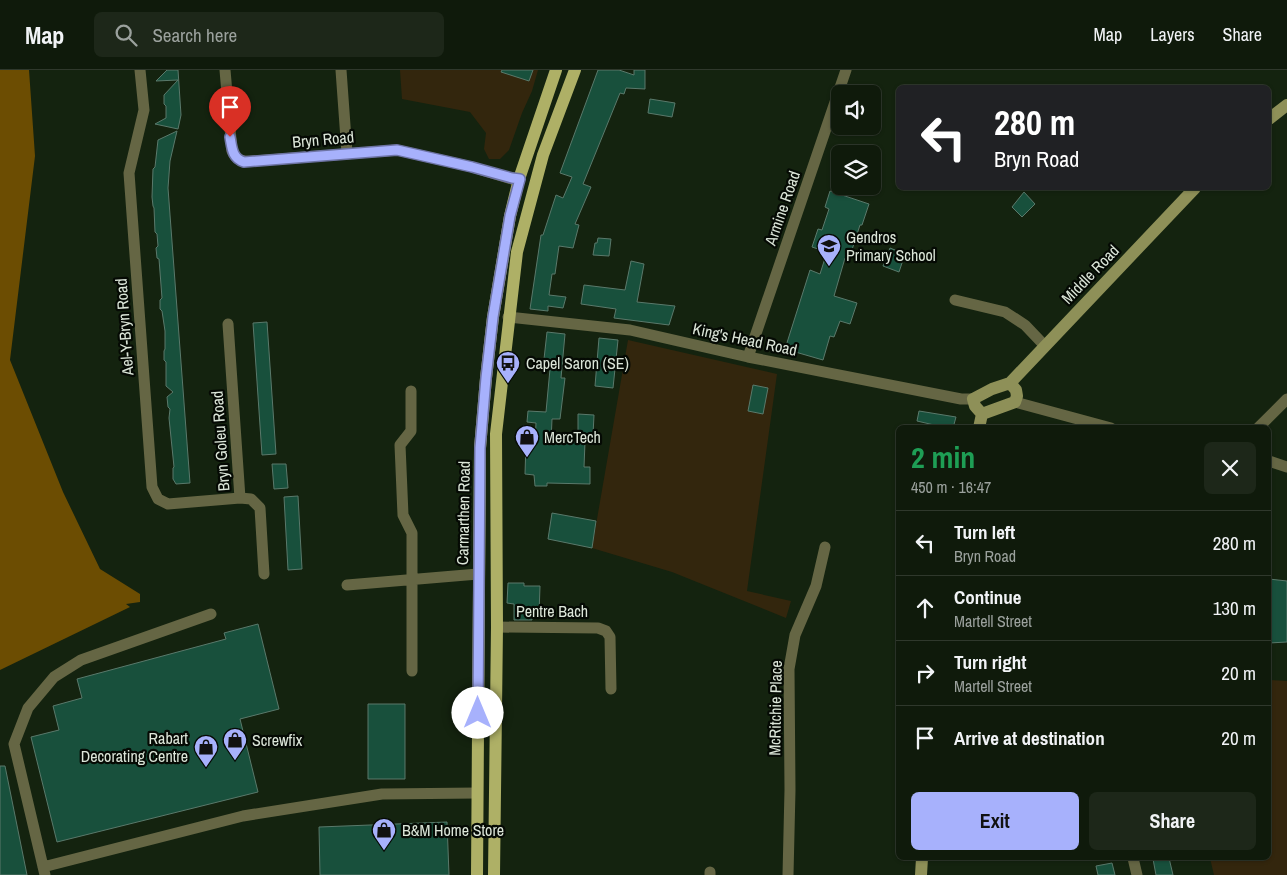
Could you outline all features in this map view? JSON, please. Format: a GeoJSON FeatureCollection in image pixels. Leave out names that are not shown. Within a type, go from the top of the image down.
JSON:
{"type":"FeatureCollection","features":[{"type":"Feature","properties":{"kind":"main road","name":"Carmarthen Road"},"geometry":{"type":"LineString","coordinates":[[477,875],[480,448],[486,378],[510,216],[520,179],[556,70]]}},
{"type":"Feature","properties":{"kind":"main road","name":"Carmarthen Road"},"geometry":{"type":"LineString","coordinates":[[494,875],[497,627],[496,434],[517,252],[543,155],[575,70]]}},
{"type":"Feature","properties":{"kind":"street","name":"Ael-Y-Bryn Road"},"geometry":{"type":"LineString","coordinates":[[140,70],[144,110],[129,173],[152,487],[158,499],[168,504],[240,498]]}},
{"type":"Feature","properties":{"kind":"street","name":"Bryn Road"},"geometry":{"type":"LineString","coordinates":[[225,70],[232,151],[235,157],[244,162],[397,150],[520,179]]}},
{"type":"Feature","properties":{"kind":"street"},"geometry":{"type":"LineString","coordinates":[[340,70],[347,154]]}},
{"type":"Feature","properties":{"kind":"street","name":"Armine Road"},"geometry":{"type":"LineString","coordinates":[[748,357],[846,70]]}},
{"type":"Feature","properties":{"kind":"street"},"geometry":{"type":"LineString","coordinates":[[1271,117],[1287,104]]}},
{"type":"Feature","properties":{"kind":"street","name":"Middle Road"},"geometry":{"type":"LineString","coordinates":[[1010,383],[1193,190]]}},
{"type":"Feature","properties":{"kind":"street"},"geometry":{"type":"LineString","coordinates":[[955,300],[1005,312],[1025,325],[1044,345]]}},
{"type":"Feature","properties":{"kind":"street","name":"King's Head Road"},"geometry":{"type":"LineString","coordinates":[[508,317],[630,330],[748,357],[961,399],[973,399]]}},
{"type":"Feature","properties":{"kind":"street","name":"Bryn Goleu Road"},"geometry":{"type":"LineString","coordinates":[[228,324],[240,498],[251,499],[260,508],[264,574]]}},
{"type":"Feature","properties":{"kind":"street"},"geometry":{"type":"LineString","coordinates":[[982,414],[975,406],[973,399],[992,389],[1010,383],[1016,390],[1015,402]]}},
{"type":"Feature","properties":{"kind":"street"},"geometry":{"type":"LineString","coordinates":[[410,392],[411,431],[400,446],[403,515],[412,533],[412,671]]}},
{"type":"Feature","properties":{"kind":"street"},"geometry":{"type":"LineString","coordinates":[[1261,425],[1287,399]]}},
{"type":"Feature","properties":{"kind":"street"},"geometry":{"type":"LineString","coordinates":[[982,414],[1015,402],[1100,425]]}},
{"type":"Feature","properties":{"kind":"street"},"geometry":{"type":"LineString","coordinates":[[979,425],[982,414]]}},
{"type":"Feature","properties":{"kind":"street"},"geometry":{"type":"LineString","coordinates":[[1271,462],[1287,466]]}},
{"type":"Feature","properties":{"kind":"street","name":"McRitchie Place"},"geometry":{"type":"LineString","coordinates":[[788,875],[790,790],[789,668],[795,635],[816,586],[825,547]]}},
{"type":"Feature","properties":{"kind":"street"},"geometry":{"type":"LineString","coordinates":[[347,585],[478,574]]}},
{"type":"Feature","properties":{"kind":"street"},"geometry":{"type":"LineString","coordinates":[[211,614],[81,660],[54,677],[28,708],[14,744],[44,871],[243,816],[382,794],[478,793]]}},
{"type":"Feature","properties":{"kind":"street","name":"Pentre Bach"},"geometry":{"type":"LineString","coordinates":[[497,627],[598,628],[606,631],[610,637],[611,689]]}},
{"type":"Feature","properties":{"kind":"street"},"geometry":{"type":"LineString","coordinates":[[921,875],[922,860]]}},
{"type":"Feature","properties":{"kind":"street"},"geometry":{"type":"LineString","coordinates":[[1134,860],[1137,875]]}},
{"type":"Feature","properties":{"kind":"shaded area"},"geometry":{"type":"Polygon","coordinates":[[[0,70],[29,70],[35,156],[10,360],[63,492],[100,569],[140,594],[140,602],[126,604],[130,607],[0,670],[0,70]]]}},
{"type":"Feature","properties":{"kind":"shaded area"},"geometry":{"type":"Polygon","coordinates":[[[400,70],[538,70],[532,91],[509,150],[500,159],[489,159],[484,149],[486,133],[470,112],[402,99],[400,70]]]}},
{"type":"Feature","properties":{"kind":"shaded area"},"geometry":{"type":"Polygon","coordinates":[[[628,340],[777,374],[747,591],[791,601],[786,618],[672,572],[592,548],[628,340]]]}},
{"type":"Feature","properties":{"kind":"shaded area"},"geometry":{"type":"Polygon","coordinates":[[[1271,680],[1287,681],[1287,875],[1214,875],[1210,860],[1271,860],[1271,680]]]}},
{"type":"Feature","properties":{"kind":"building"},"geometry":{"type":"Polygon","coordinates":[[[167,70],[178,70],[181,115],[178,129],[155,124],[166,118],[164,95],[178,80],[156,81],[167,70]]]}},
{"type":"Feature","properties":{"kind":"building"},"geometry":{"type":"Polygon","coordinates":[[[502,70],[533,70],[529,81],[501,72],[502,70]]]}},
{"type":"Feature","properties":{"kind":"building"},"geometry":{"type":"Polygon","coordinates":[[[598,70],[619,70],[634,75],[634,70],[645,70],[645,89],[626,88],[624,94],[620,93],[583,184],[591,187],[575,224],[579,225],[573,248],[559,246],[555,274],[552,274],[549,295],[566,297],[563,308],[548,306],[548,311],[530,309],[541,235],[543,235],[556,195],[563,198],[572,177],[560,173],[598,70]]]}},
{"type":"Feature","properties":{"kind":"building"},"geometry":{"type":"Polygon","coordinates":[[[650,99],[675,103],[672,117],[648,113],[650,99]]]}},
{"type":"Feature","properties":{"kind":"building"},"geometry":{"type":"Polygon","coordinates":[[[177,131],[170,161],[168,188],[190,483],[176,484],[173,479],[174,467],[169,418],[170,409],[167,397],[173,392],[166,386],[166,362],[164,360],[165,331],[162,311],[160,309],[160,300],[162,298],[152,197],[153,169],[155,167],[158,140],[177,131]]]}},
{"type":"Feature","properties":{"kind":"building"},"geometry":{"type":"Polygon","coordinates":[[[830,191],[831,195],[842,195],[869,204],[849,259],[845,258],[834,296],[857,303],[850,324],[840,321],[834,337],[830,336],[823,360],[785,349],[810,270],[820,274],[827,252],[812,247],[818,229],[822,230],[829,209],[825,207],[830,191]]]}},
{"type":"Feature","properties":{"kind":"building"},"geometry":{"type":"Polygon","coordinates":[[[1024,192],[1035,204],[1022,217],[1012,207],[1024,192]]]}},
{"type":"Feature","properties":{"kind":"building"},"geometry":{"type":"Polygon","coordinates":[[[598,238],[611,239],[609,256],[593,255],[598,238]]]}},
{"type":"Feature","properties":{"kind":"building"},"geometry":{"type":"Polygon","coordinates":[[[890,248],[905,254],[899,272],[883,266],[890,248]]]}},
{"type":"Feature","properties":{"kind":"building"},"geometry":{"type":"Polygon","coordinates":[[[631,261],[644,264],[637,302],[675,306],[669,325],[614,318],[616,309],[581,304],[584,285],[625,290],[631,261]]]}},
{"type":"Feature","properties":{"kind":"building"},"geometry":{"type":"Polygon","coordinates":[[[267,322],[276,454],[262,455],[253,323],[267,322]]]}},
{"type":"Feature","properties":{"kind":"building"},"geometry":{"type":"Polygon","coordinates":[[[547,332],[565,334],[561,378],[565,378],[560,419],[552,419],[551,442],[585,442],[584,467],[590,467],[590,484],[547,483],[547,486],[535,486],[534,475],[525,474],[526,443],[535,444],[536,423],[527,422],[528,411],[546,412],[550,369],[543,368],[547,332]]]}},
{"type":"Feature","properties":{"kind":"building"},"geometry":{"type":"Polygon","coordinates":[[[599,338],[618,340],[613,388],[595,386],[599,338]]]}},
{"type":"Feature","properties":{"kind":"building"},"geometry":{"type":"Polygon","coordinates":[[[753,385],[768,388],[763,414],[748,411],[753,385]]]}},
{"type":"Feature","properties":{"kind":"building"},"geometry":{"type":"Polygon","coordinates":[[[919,411],[956,417],[954,425],[934,425],[917,421],[919,411]]]}},
{"type":"Feature","properties":{"kind":"building"},"geometry":{"type":"Polygon","coordinates":[[[578,414],[594,415],[593,435],[578,435],[578,414]]]}},
{"type":"Feature","properties":{"kind":"building"},"geometry":{"type":"Polygon","coordinates":[[[272,464],[286,464],[288,488],[274,489],[272,464]]]}},
{"type":"Feature","properties":{"kind":"building"},"geometry":{"type":"Polygon","coordinates":[[[298,496],[302,569],[288,570],[284,497],[298,496]]]}},
{"type":"Feature","properties":{"kind":"building"},"geometry":{"type":"Polygon","coordinates":[[[552,513],[596,521],[592,548],[548,539],[552,513]]]}},
{"type":"Feature","properties":{"kind":"building"},"geometry":{"type":"Polygon","coordinates":[[[1271,579],[1287,581],[1287,642],[1271,643],[1271,579]]]}},
{"type":"Feature","properties":{"kind":"building"},"geometry":{"type":"Polygon","coordinates":[[[508,583],[540,586],[539,615],[532,615],[532,620],[514,620],[514,604],[507,603],[508,583]]]}},
{"type":"Feature","properties":{"kind":"building"},"geometry":{"type":"Polygon","coordinates":[[[258,624],[279,709],[240,719],[258,792],[57,842],[31,737],[59,730],[53,706],[82,698],[77,679],[226,639],[224,633],[258,624]]]}},
{"type":"Feature","properties":{"kind":"building"},"geometry":{"type":"Polygon","coordinates":[[[368,704],[405,704],[405,779],[368,779],[368,704]]]}},
{"type":"Feature","properties":{"kind":"building"},"geometry":{"type":"Polygon","coordinates":[[[0,766],[5,766],[27,875],[0,875],[0,766]]]}},
{"type":"Feature","properties":{"kind":"building","name":"B&M Home Store"},"geometry":{"type":"Polygon","coordinates":[[[447,822],[449,875],[320,875],[319,827],[447,822]]]}},
{"type":"Feature","properties":{"kind":"building"},"geometry":{"type":"Polygon","coordinates":[[[1153,860],[1169,860],[1173,875],[1156,875],[1153,860]]]}},
{"type":"Feature","properties":{"kind":"building"},"geometry":{"type":"Polygon","coordinates":[[[1112,863],[1115,875],[1098,875],[1096,866],[1112,863]]]}},
{"type":"Feature","properties":{"kind":"place","name":"Gendros Primary School"},"geometry":{"type":"Point","coordinates":[829,267]}},
{"type":"Feature","properties":{"kind":"place","name":"Capel Saron (SE)"},"geometry":{"type":"Point","coordinates":[508,384]}},
{"type":"Feature","properties":{"kind":"place","name":"MercTech"},"geometry":{"type":"Point","coordinates":[527,458]}},
{"type":"Feature","properties":{"kind":"place","name":"Screwfix"},"geometry":{"type":"Point","coordinates":[235,761]}},
{"type":"Feature","properties":{"kind":"place","name":"Rabart Decorating Centre"},"geometry":{"type":"Point","coordinates":[206,768]}},
{"type":"Feature","properties":{"kind":"place","name":"B&M Home Store"},"geometry":{"type":"Point","coordinates":[384,851]}},
{"type":"Feature","properties":{"kind":"route"},"geometry":{"type":"LineString","coordinates":[[230,137],[235,157],[244,162],[397,150],[520,179],[510,216],[493,317],[480,448],[478,713]]}}]}
